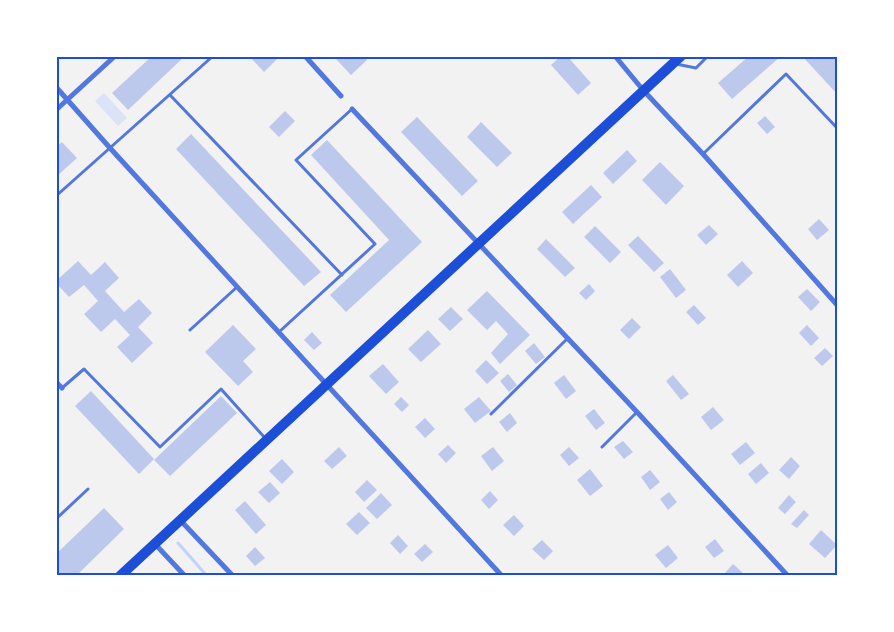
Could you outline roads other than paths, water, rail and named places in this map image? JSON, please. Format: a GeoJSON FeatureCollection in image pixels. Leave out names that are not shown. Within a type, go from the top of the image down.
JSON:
{"type":"FeatureCollection","features":[{"type":"Feature","properties":{"kind":"main road"},"geometry":{"type":"LineString","coordinates":[[120,576],[677,60]]}},
{"type":"Feature","properties":{"kind":"street"},"geometry":{"type":"LineString","coordinates":[[56,110],[115,56]]}},
{"type":"Feature","properties":{"kind":"street"},"geometry":{"type":"LineString","coordinates":[[305,56],[342,96]]}},
{"type":"Feature","properties":{"kind":"street"},"geometry":{"type":"LineString","coordinates":[[615,56],[643,90],[703,154],[838,306]]}},
{"type":"Feature","properties":{"kind":"street"},"geometry":{"type":"LineString","coordinates":[[56,87],[236,287],[502,576]]}},
{"type":"Feature","properties":{"kind":"street"},"geometry":{"type":"LineString","coordinates":[[352,109],[568,338],[788,576]]}},
{"type":"Feature","properties":{"kind":"street"},"geometry":{"type":"LineString","coordinates":[[56,382],[62,388]]}},
{"type":"Feature","properties":{"kind":"street"},"geometry":{"type":"LineString","coordinates":[[181,521],[233,576]]}},
{"type":"Feature","properties":{"kind":"street"},"geometry":{"type":"LineString","coordinates":[[155,544],[185,576]]}},
{"type":"Feature","properties":{"kind":"lane"},"geometry":{"type":"LineString","coordinates":[[56,196],[213,56]]}},
{"type":"Feature","properties":{"kind":"lane"},"geometry":{"type":"LineString","coordinates":[[677,60],[696,68],[708,56]]}},
{"type":"Feature","properties":{"kind":"lane"},"geometry":{"type":"LineString","coordinates":[[703,154],[786,74],[838,129]]}},
{"type":"Feature","properties":{"kind":"lane"},"geometry":{"type":"LineString","coordinates":[[170,95],[342,275]]}},
{"type":"Feature","properties":{"kind":"lane"},"geometry":{"type":"LineString","coordinates":[[278,332],[375,244],[296,160],[352,109]]}},
{"type":"Feature","properties":{"kind":"lane"},"geometry":{"type":"LineString","coordinates":[[190,330],[236,287]]}},
{"type":"Feature","properties":{"kind":"lane"},"geometry":{"type":"LineString","coordinates":[[491,414],[568,338]]}},
{"type":"Feature","properties":{"kind":"lane"},"geometry":{"type":"LineString","coordinates":[[62,388],[84,369],[160,446],[221,389],[267,440]]}},
{"type":"Feature","properties":{"kind":"lane"},"geometry":{"type":"LineString","coordinates":[[602,447],[637,412]]}},
{"type":"Feature","properties":{"kind":"lane"},"geometry":{"type":"LineString","coordinates":[[56,519],[88,489]]}},
{"type":"Feature","properties":{"kind":"waterway"},"geometry":{"type":"LineString","coordinates":[[178,543],[207,576]]}}]}
